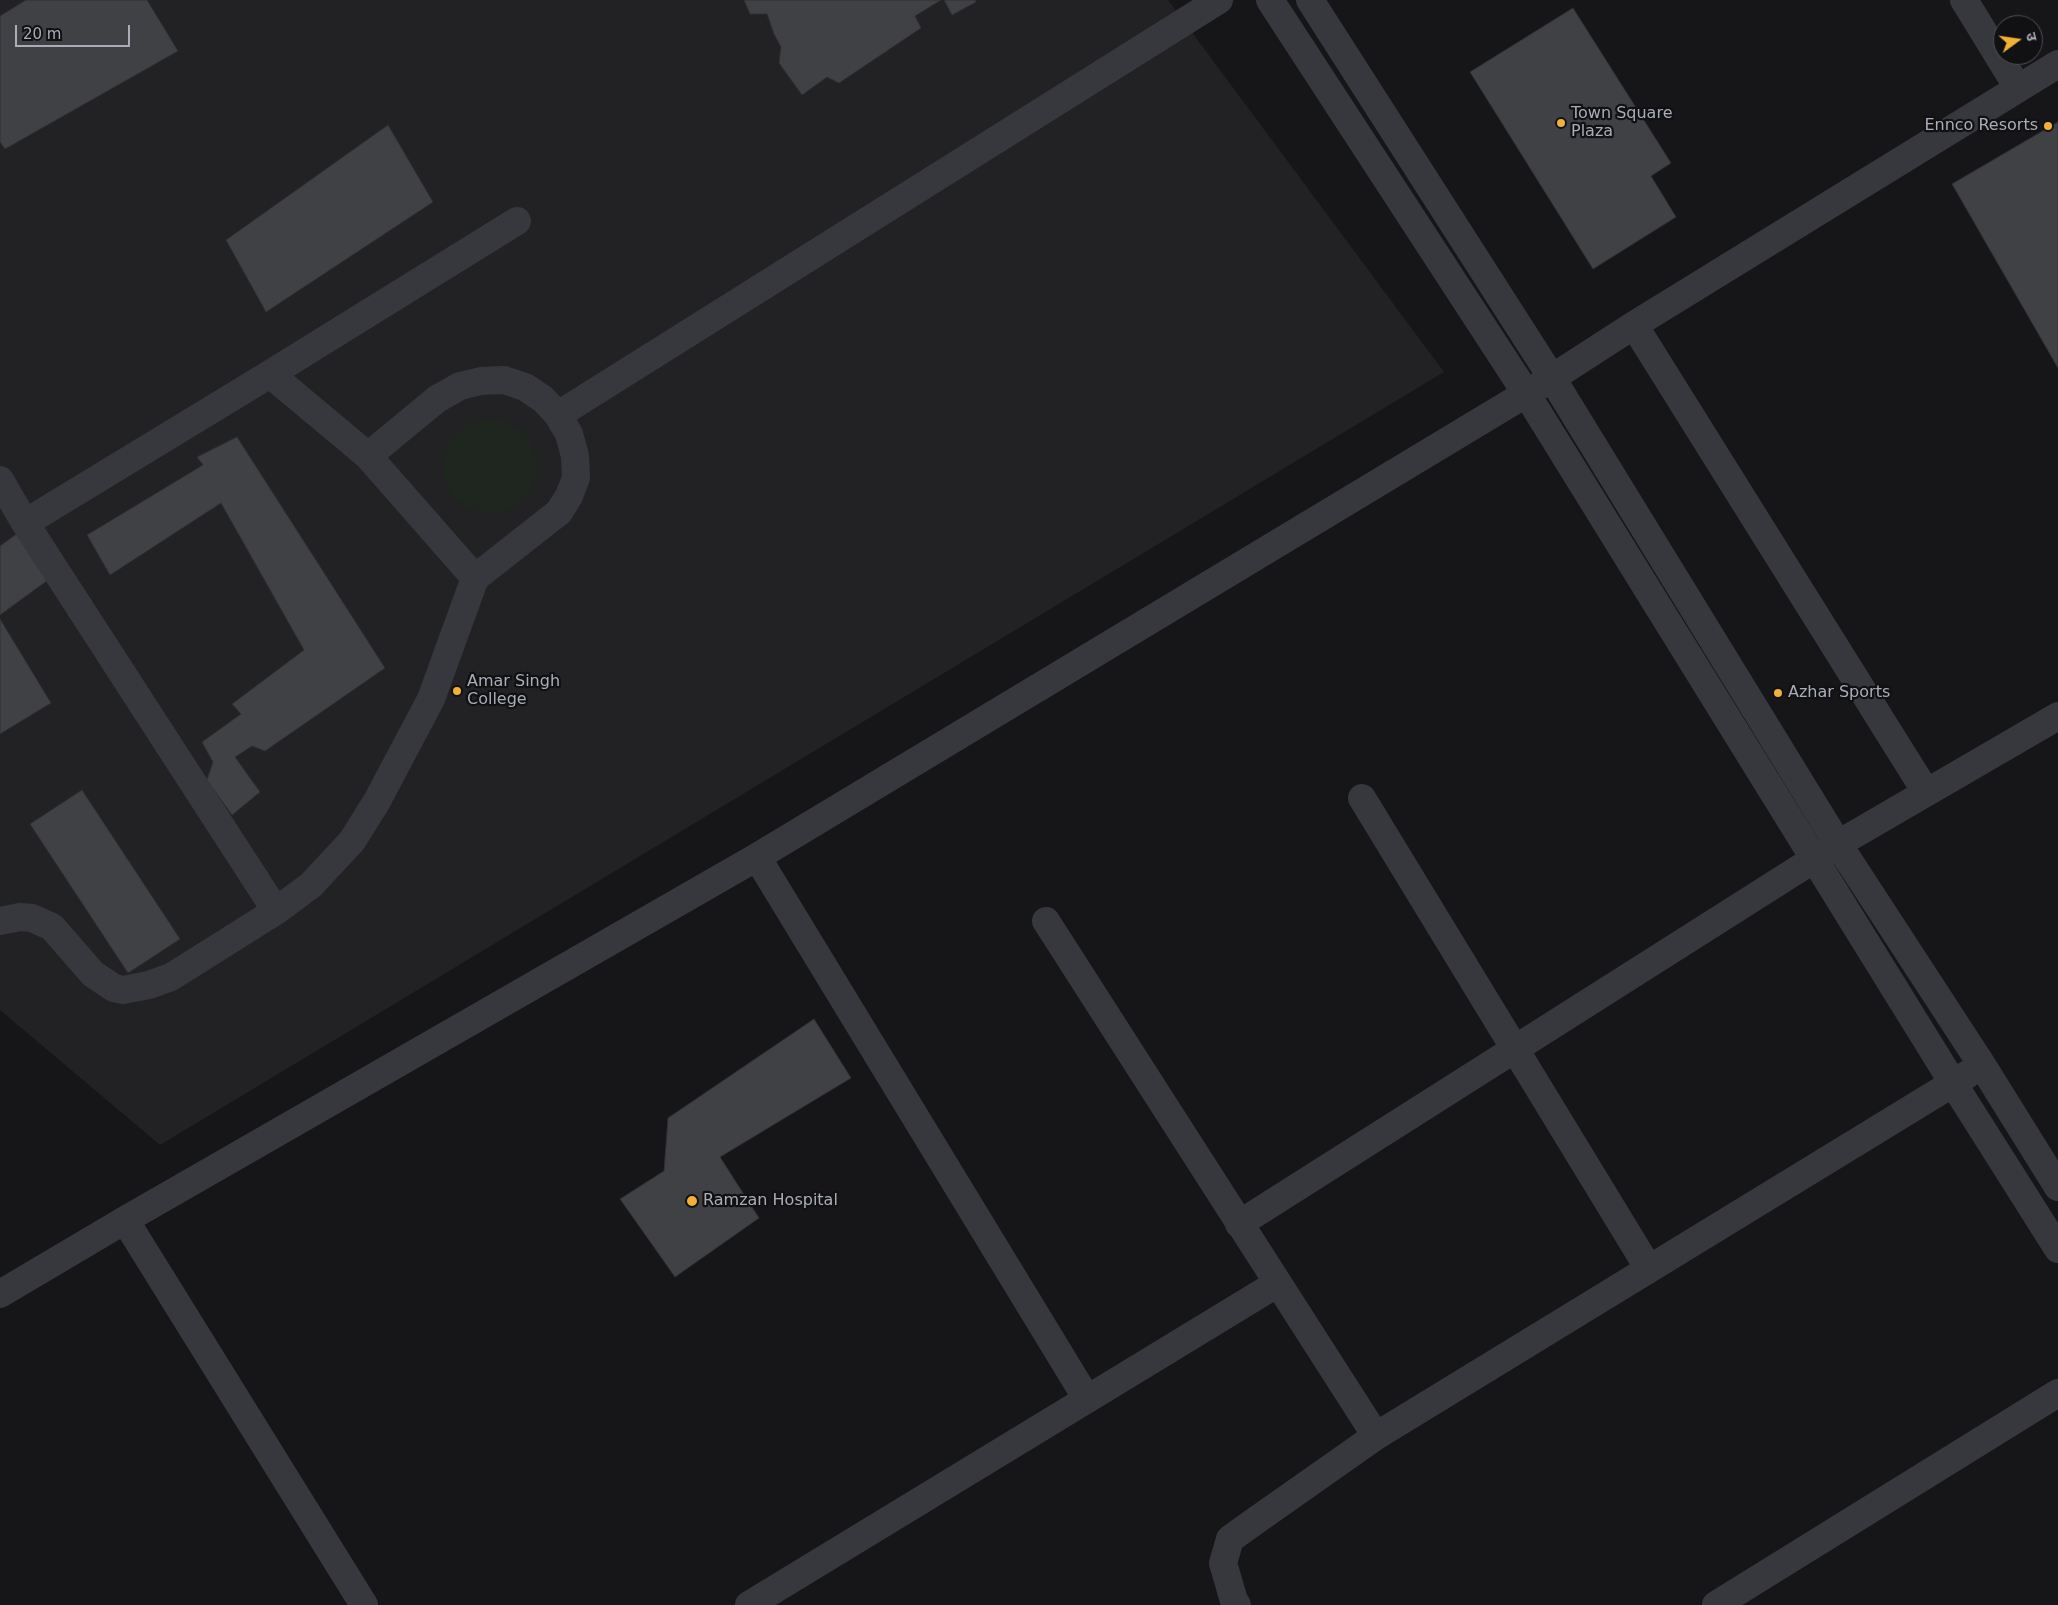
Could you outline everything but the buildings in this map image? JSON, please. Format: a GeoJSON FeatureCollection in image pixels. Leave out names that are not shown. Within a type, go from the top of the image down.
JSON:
{"type":"FeatureCollection","features":[{"type":"Feature","properties":{"kind":"street"},"geometry":{"type":"LineString","coordinates":[[558,415],[1218,0]]}},
{"type":"Feature","properties":{"kind":"street"},"geometry":{"type":"LineString","coordinates":[[1270,0],[1526,393],[1953,1083],[2058,1249]]}},
{"type":"Feature","properties":{"kind":"street"},"geometry":{"type":"LineString","coordinates":[[1310,0],[1552,378],[1838,844],[1982,1065],[2058,1187]]}},
{"type":"Feature","properties":{"kind":"street"},"geometry":{"type":"LineString","coordinates":[[1964,0],[2018,88]]}},
{"type":"Feature","properties":{"kind":"street"},"geometry":{"type":"LineString","coordinates":[[0,1294],[125,1220],[757,857],[1552,378],[1634,325],[2058,64]]}},
{"type":"Feature","properties":{"kind":"street"},"geometry":{"type":"LineString","coordinates":[[25,523],[516,221]]}},
{"type":"Feature","properties":{"kind":"street"},"geometry":{"type":"LineString","coordinates":[[1634,325],[1926,792]]}},
{"type":"Feature","properties":{"kind":"street"},"geometry":{"type":"LineString","coordinates":[[270,374],[368,456],[475,578]]}},
{"type":"Feature","properties":{"kind":"street"},"geometry":{"type":"LineString","coordinates":[[0,921],[20,917],[32,918],[52,928],[93,974],[114,988],[123,990],[149,985],[171,977],[276,911],[311,885],[352,841],[377,801],[431,699],[475,578],[559,512],[570,496],[576,478],[575,456],[569,434],[558,415],[543,400],[525,387],[504,380],[481,381],[460,386],[437,399],[368,456]]}},
{"type":"Feature","properties":{"kind":"street"},"geometry":{"type":"LineString","coordinates":[[0,480],[25,523],[276,911]]}},
{"type":"Feature","properties":{"kind":"street"},"geometry":{"type":"LineString","coordinates":[[1240,1224],[1838,844],[2058,716]]}},
{"type":"Feature","properties":{"kind":"street"},"geometry":{"type":"LineString","coordinates":[[1362,798],[1648,1269]]}},
{"type":"Feature","properties":{"kind":"street"},"geometry":{"type":"LineString","coordinates":[[757,857],[1087,1399]]}},
{"type":"Feature","properties":{"kind":"street"},"geometry":{"type":"LineString","coordinates":[[1046,921],[1376,1436]]}},
{"type":"Feature","properties":{"kind":"street"},"geometry":{"type":"LineString","coordinates":[[1237,1605],[1234,1601],[1223,1563],[1230,1539],[1376,1436],[1982,1065]]}},
{"type":"Feature","properties":{"kind":"street"},"geometry":{"type":"LineString","coordinates":[[125,1220],[364,1605]]}},
{"type":"Feature","properties":{"kind":"street"},"geometry":{"type":"LineString","coordinates":[[749,1605],[1278,1283]]}},
{"type":"Feature","properties":{"kind":"street"},"geometry":{"type":"LineString","coordinates":[[1716,1605],[2058,1393]]}},
{"type":"Feature","properties":{"kind":"shaded area","name":"Amar Singh College"},"geometry":{"type":"Polygon","coordinates":[[[0,0],[1168,0],[1444,372],[160,1145],[0,1010],[0,0]]]}},
{"type":"Feature","properties":{"kind":"shaded area"},"geometry":{"type":"Polygon","coordinates":[[[490,419],[508,423],[523,433],[533,448],[537,466],[533,484],[523,499],[508,509],[490,513],[472,509],[457,499],[447,484],[443,466],[447,448],[457,433],[472,423],[490,419]]]}},
{"type":"Feature","properties":{"kind":"place","name":"Town Square Plaza"},"geometry":{"type":"Point","coordinates":[1561,123]}},
{"type":"Feature","properties":{"kind":"place","name":"Ennco Resorts"},"geometry":{"type":"Point","coordinates":[2048,126]}},
{"type":"Feature","properties":{"kind":"place","name":"Amar Singh College"},"geometry":{"type":"Point","coordinates":[457,691]}},
{"type":"Feature","properties":{"kind":"place","name":"Azhar Sports"},"geometry":{"type":"Point","coordinates":[1778,693]}},
{"type":"Feature","properties":{"kind":"place","name":"Ramzan Hospital"},"geometry":{"type":"Point","coordinates":[692,1201]}}]}
